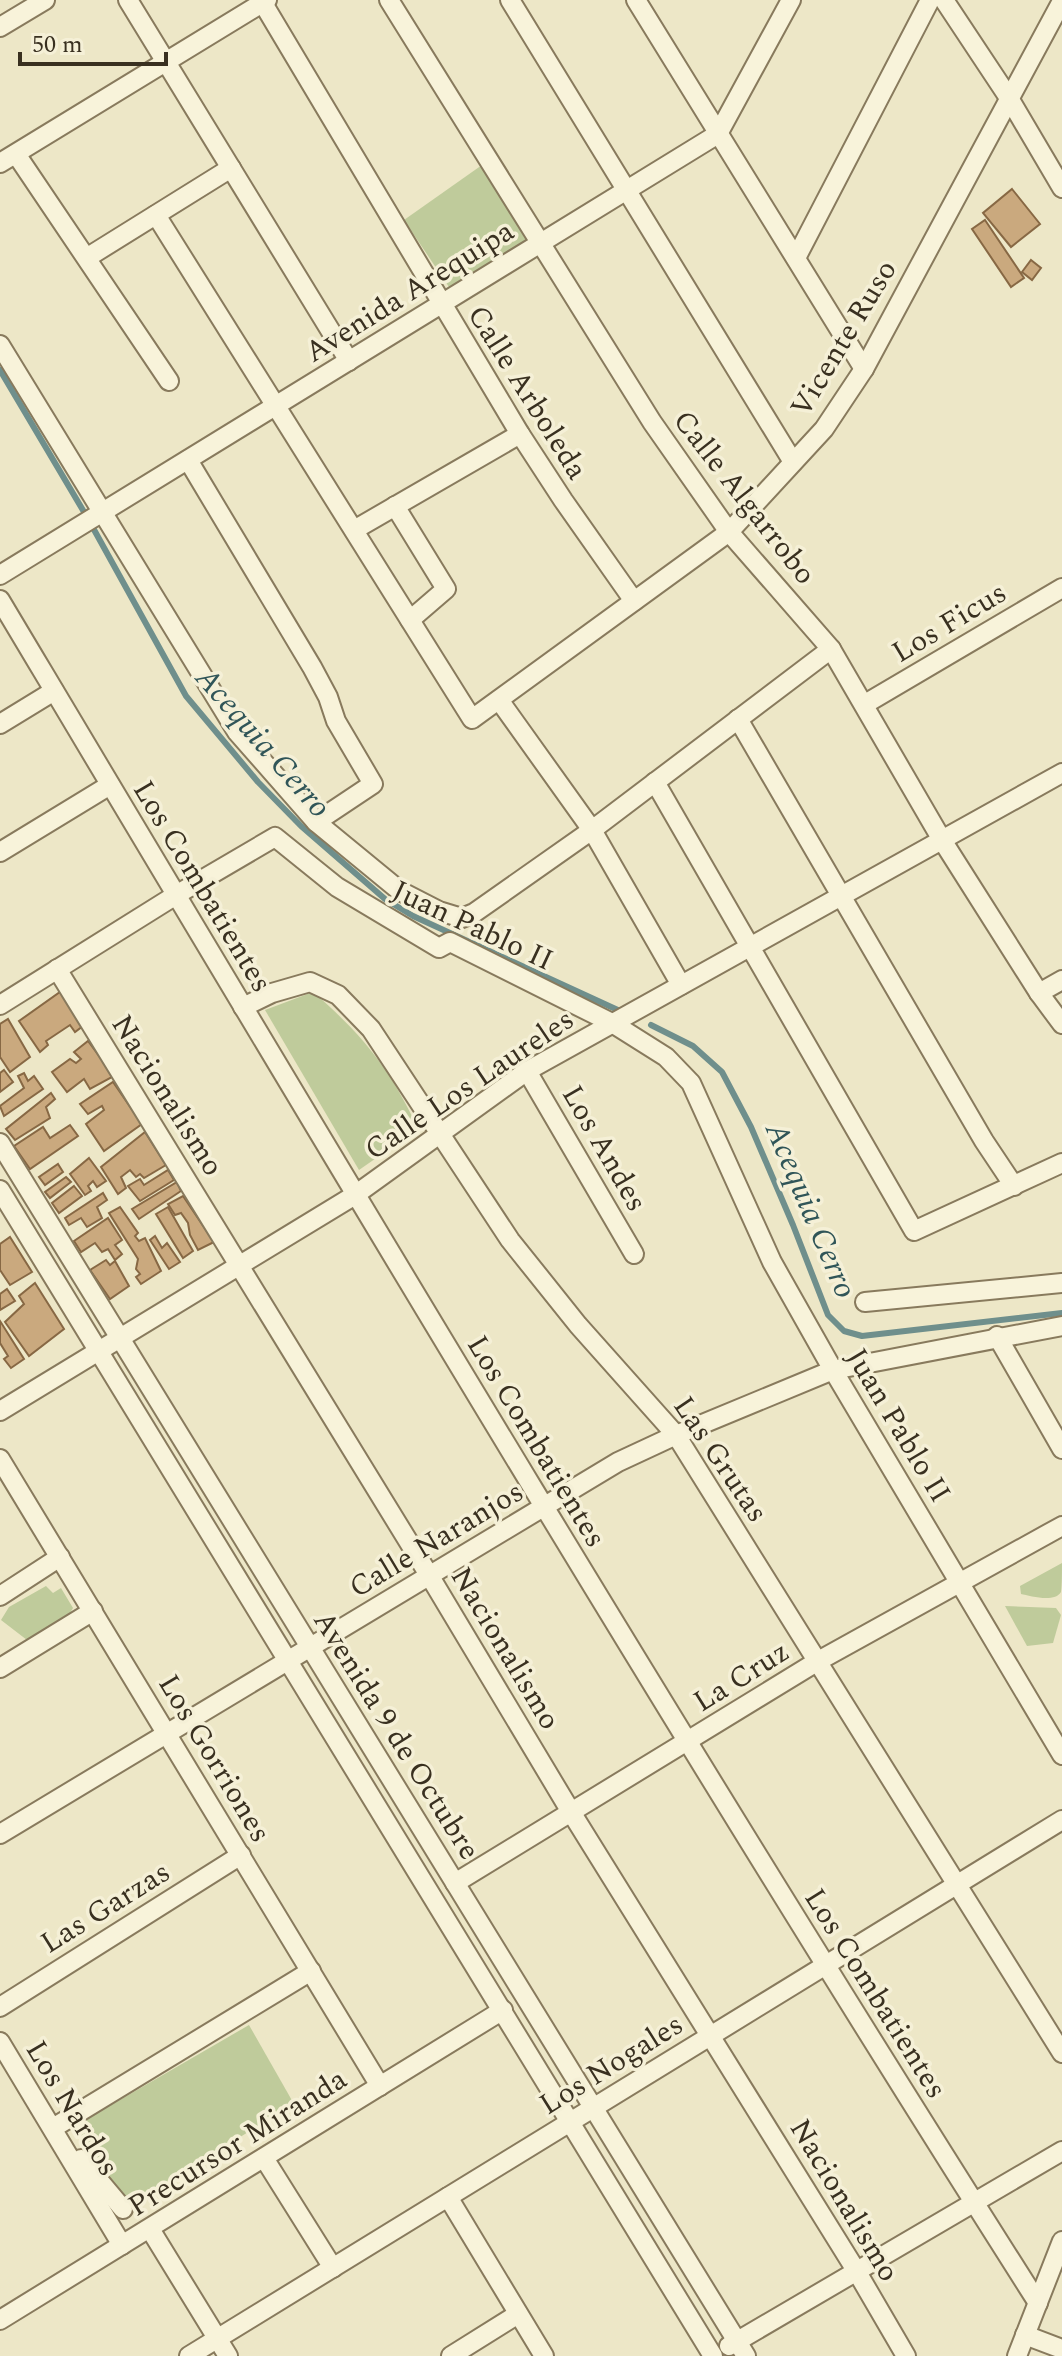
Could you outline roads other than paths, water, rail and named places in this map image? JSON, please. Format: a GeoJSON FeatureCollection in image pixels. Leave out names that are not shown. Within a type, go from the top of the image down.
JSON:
{"type":"FeatureCollection","features":[{"type":"Feature","properties":{"kind":"street"},"geometry":{"type":"LineString","coordinates":[[0,27],[45,0]]}},
{"type":"Feature","properties":{"kind":"street"},"geometry":{"type":"LineString","coordinates":[[128,0],[349,361]]}},
{"type":"Feature","properties":{"kind":"street","name":"Calle Algarrobo"},"geometry":{"type":"LineString","coordinates":[[389,0],[652,422],[729,532],[831,649],[942,840],[1062,1024]]}},
{"type":"Feature","properties":{"kind":"street"},"geometry":{"type":"LineString","coordinates":[[510,0],[793,462]]}},
{"type":"Feature","properties":{"kind":"street"},"geometry":{"type":"LineString","coordinates":[[636,0],[864,369]]}},
{"type":"Feature","properties":{"kind":"street","name":"Avenida Arequipa"},"geometry":{"type":"LineString","coordinates":[[0,575],[718,134],[791,0]]}},
{"type":"Feature","properties":{"kind":"street"},"geometry":{"type":"LineString","coordinates":[[796,258],[930,0]]}},
{"type":"Feature","properties":{"kind":"street"},"geometry":{"type":"LineString","coordinates":[[944,0],[1009,98],[1062,188]]}},
{"type":"Feature","properties":{"kind":"street"},"geometry":{"type":"LineString","coordinates":[[169,381],[88,257],[8,159],[263,1]]}},
{"type":"Feature","properties":{"kind":"street","name":"Calle Arboleda"},"geometry":{"type":"LineString","coordinates":[[263,1],[520,434],[634,601]]}},
{"type":"Feature","properties":{"kind":"street","name":"Vicente Ruso"},"geometry":{"type":"LineString","coordinates":[[410,620],[472,719],[729,532],[824,429],[864,369],[1062,1]]}},
{"type":"Feature","properties":{"kind":"street"},"geometry":{"type":"LineString","coordinates":[[88,257],[231,168]]}},
{"type":"Feature","properties":{"kind":"street"},"geometry":{"type":"LineString","coordinates":[[156,215],[410,620],[446,589],[395,506]]}},
{"type":"Feature","properties":{"kind":"street"},"geometry":{"type":"LineString","coordinates":[[0,345],[99,515],[224,713],[278,781],[316,822],[400,891],[439,911],[462,918],[474,913],[592,830],[831,649]]}},
{"type":"Feature","properties":{"kind":"street"},"geometry":{"type":"LineString","coordinates":[[354,530],[520,434]]}},
{"type":"Feature","properties":{"kind":"street"},"geometry":{"type":"LineString","coordinates":[[188,460],[312,667],[328,697],[336,721],[373,784],[316,822]]}},
{"type":"Feature","properties":{"kind":"street","name":"Los Ficus"},"geometry":{"type":"LineString","coordinates":[[865,704],[1062,588]]}},
{"type":"Feature","properties":{"kind":"street","name":"Los Combatientes"},"geometry":{"type":"LineString","coordinates":[[0,600],[544,1506],[825,1965],[1038,2303]]}},
{"type":"Feature","properties":{"kind":"street"},"geometry":{"type":"LineString","coordinates":[[0,724],[54,691]]}},
{"type":"Feature","properties":{"kind":"street"},"geometry":{"type":"LineString","coordinates":[[499,700],[592,830],[681,985]]}},
{"type":"Feature","properties":{"kind":"street"},"geometry":{"type":"LineString","coordinates":[[738,719],[984,1141],[1014,1186]]}},
{"type":"Feature","properties":{"kind":"street","name":"Calle Los Laureles"},"geometry":{"type":"LineString","coordinates":[[0,1411],[355,1195],[527,1071],[1062,773]]}},
{"type":"Feature","properties":{"kind":"street"},"geometry":{"type":"LineString","coordinates":[[655,782],[914,1231],[1062,1163]]}},
{"type":"Feature","properties":{"kind":"street"},"geometry":{"type":"LineString","coordinates":[[0,852],[110,785]]}},
{"type":"Feature","properties":{"kind":"street","name":"Juan Pablo II"},"geometry":{"type":"LineString","coordinates":[[176,895],[275,837],[337,887],[439,948],[450,942],[624,1016],[691,1083],[772,1262],[1062,1755]]}},
{"type":"Feature","properties":{"kind":"street"},"geometry":{"type":"LineString","coordinates":[[0,1005],[176,895]]}},
{"type":"Feature","properties":{"kind":"street","name":"Nacionalismo"},"geometry":{"type":"LineString","coordinates":[[57,969],[906,2356]]}},
{"type":"Feature","properties":{"kind":"street"},"geometry":{"type":"LineString","coordinates":[[1039,993],[1062,980]]}},
{"type":"Feature","properties":{"kind":"street","name":"Las Grutas"},"geometry":{"type":"LineString","coordinates":[[243,1007],[272,993],[310,982],[338,995],[371,1029],[510,1240],[578,1325],[676,1435],[957,1884],[1055,2032],[1062,2053]]}},
{"type":"Feature","properties":{"kind":"street","name":"Los Andes"},"geometry":{"type":"LineString","coordinates":[[527,1071],[634,1254]]}},
{"type":"Feature","properties":{"kind":"street","name":"Avenida 9 de Octubre"},"geometry":{"type":"LineString","coordinates":[[0,1143],[742,2349]]}},
{"type":"Feature","properties":{"kind":"street","name":"Avenida 9 de Octubre"},"geometry":{"type":"LineString","coordinates":[[0,1190],[713,2356]]}},
{"type":"Feature","properties":{"kind":"street"},"geometry":{"type":"LineString","coordinates":[[865,1302],[1062,1283]]}},
{"type":"Feature","properties":{"kind":"street","name":"Calle Naranjos"},"geometry":{"type":"LineString","coordinates":[[0,1834],[618,1462],[833,1370],[997,1336],[1062,1326]]}},
{"type":"Feature","properties":{"kind":"street"},"geometry":{"type":"LineString","coordinates":[[997,1336],[1062,1449]]}},
{"type":"Feature","properties":{"kind":"street","name":"Los Gorriones"},"geometry":{"type":"LineString","coordinates":[[0,1459],[380,2086]]}},
{"type":"Feature","properties":{"kind":"street","name":"La Cruz"},"geometry":{"type":"LineString","coordinates":[[455,1883],[818,1661],[1062,1526]]}},
{"type":"Feature","properties":{"kind":"street"},"geometry":{"type":"LineString","coordinates":[[0,1596],[60,1557]]}},
{"type":"Feature","properties":{"kind":"street"},"geometry":{"type":"LineString","coordinates":[[0,1668],[93,1611]]}},
{"type":"Feature","properties":{"kind":"street","name":"Los Nogales"},"geometry":{"type":"LineString","coordinates":[[189,2356],[1062,1820]]}},
{"type":"Feature","properties":{"kind":"street","name":"Las Garzas"},"geometry":{"type":"LineString","coordinates":[[0,2007],[241,1855]]}},
{"type":"Feature","properties":{"kind":"street"},"geometry":{"type":"LineString","coordinates":[[53,2128],[311,1971]]}},
{"type":"Feature","properties":{"kind":"street","name":"Precursor Miranda"},"geometry":{"type":"LineString","coordinates":[[0,2320],[503,2010]]}},
{"type":"Feature","properties":{"kind":"street","name":"Los Nardos"},"geometry":{"type":"LineString","coordinates":[[0,2042],[122,2245]]}},
{"type":"Feature","properties":{"kind":"street"},"geometry":{"type":"LineString","coordinates":[[0,2062],[123,2209]]}},
{"type":"Feature","properties":{"kind":"street"},"geometry":{"type":"LineString","coordinates":[[713,2356],[742,2349],[857,2272],[1062,2151]]}},
{"type":"Feature","properties":{"kind":"street"},"geometry":{"type":"LineString","coordinates":[[264,2158],[333,2268]]}},
{"type":"Feature","properties":{"kind":"street"},"geometry":{"type":"LineString","coordinates":[[448,2197],[544,2356]]}},
{"type":"Feature","properties":{"kind":"street"},"geometry":{"type":"LineString","coordinates":[[150,2229],[228,2356]]}},
{"type":"Feature","properties":{"kind":"street"},"geometry":{"type":"LineString","coordinates":[[1017,2356],[1062,2241]]}},
{"type":"Feature","properties":{"kind":"street"},"geometry":{"type":"LineString","coordinates":[[451,2356],[518,2314]]}},
{"type":"Feature","properties":{"kind":"street"},"geometry":{"type":"LineString","coordinates":[[1025,2335],[1062,2349]]}},
{"type":"Feature","properties":{"kind":"waterway","name":"Acequia Cerro"},"geometry":{"type":"LineString","coordinates":[[0,370],[87,517],[186,696],[258,782],[301,826],[385,899],[413,916],[620,1011]]}},
{"type":"Feature","properties":{"kind":"waterway","name":"Acequia Cerro"},"geometry":{"type":"LineString","coordinates":[[651,1025],[693,1046],[722,1072],[751,1127],[828,1315],[844,1331],[862,1336],[1062,1313]]}}]}
